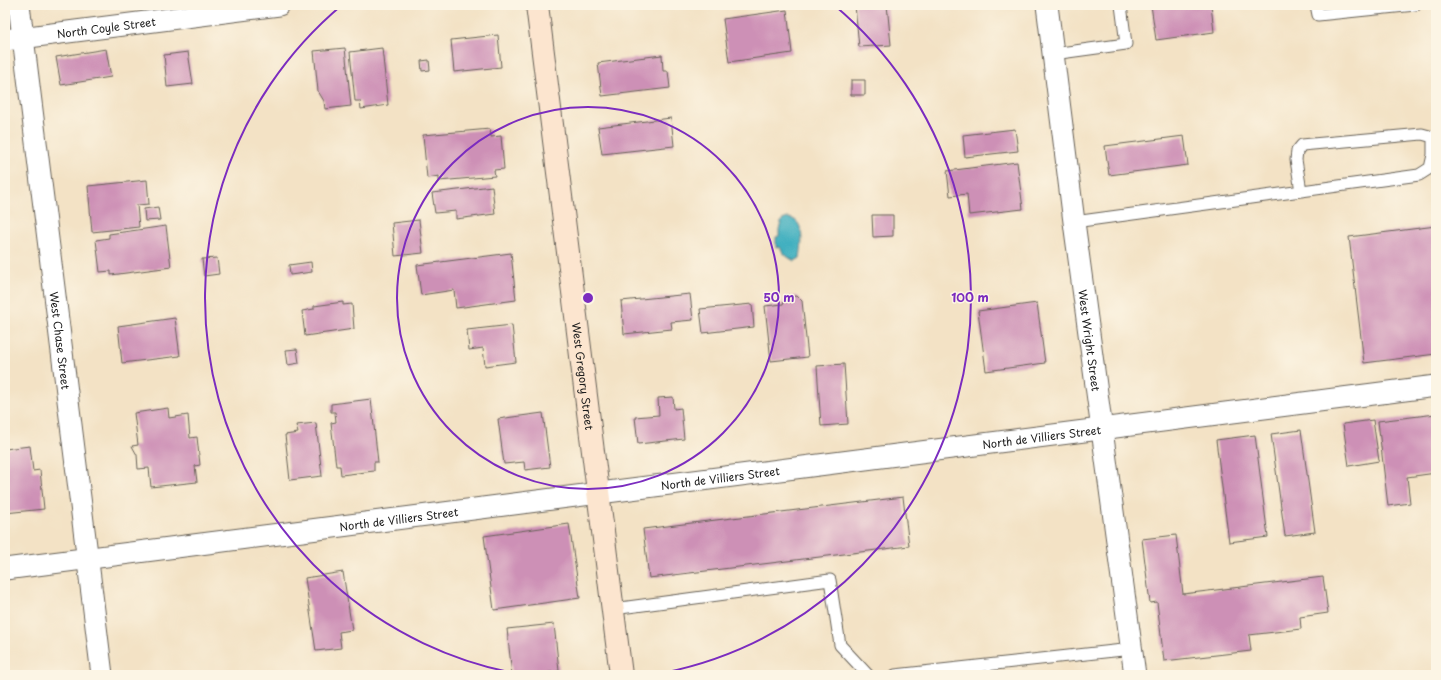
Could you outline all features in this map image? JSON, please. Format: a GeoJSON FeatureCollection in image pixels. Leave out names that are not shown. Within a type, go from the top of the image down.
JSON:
{"type":"FeatureCollection","features":[{"type":"Feature","properties":{"kind":"street","name":"West Chase Street"},"geometry":{"type":"LineString","coordinates":[[19,5],[14,39],[102,675]]}},
{"type":"Feature","properties":{"kind":"street","name":"North Coyle Street"},"geometry":{"type":"LineString","coordinates":[[14,39],[279,5]]}},
{"type":"Feature","properties":{"kind":"street","name":"West Gregory Street"},"geometry":{"type":"LineString","coordinates":[[537,5],[621,675]]}},
{"type":"Feature","properties":{"kind":"street","name":"West Wright Street"},"geometry":{"type":"LineString","coordinates":[[1047,5],[1074,222],[1135,675]]}},
{"type":"Feature","properties":{"kind":"street","name":"North de Villiers Street"},"geometry":{"type":"LineString","coordinates":[[5,569],[1436,386]]}},
{"type":"Feature","properties":{"kind":"lane"},"geometry":{"type":"LineString","coordinates":[[1053,54],[1126,44],[1121,5]]}},
{"type":"Feature","properties":{"kind":"lane"},"geometry":{"type":"LineString","coordinates":[[1316,5],[1318,15],[1415,5]]}},
{"type":"Feature","properties":{"kind":"lane"},"geometry":{"type":"LineString","coordinates":[[1074,222],[1301,191],[1419,174],[1430,168],[1435,136],[1422,134],[1302,145],[1297,150],[1296,160],[1301,191]]}},
{"type":"Feature","properties":{"kind":"lane"},"geometry":{"type":"LineString","coordinates":[[613,609],[830,580],[840,645],[868,675]]}},
{"type":"Feature","properties":{"kind":"lane"},"geometry":{"type":"LineString","coordinates":[[894,675],[1132,648]]}},
{"type":"Feature","properties":{"kind":"water"},"geometry":{"type":"Polygon","coordinates":[[[788,218],[794,219],[798,223],[802,234],[800,258],[795,261],[786,256],[780,247],[776,248],[776,237],[779,236],[779,229],[782,220],[788,218]]]}},
{"type":"Feature","properties":{"kind":"building"},"geometry":{"type":"Polygon","coordinates":[[[855,5],[887,5],[891,45],[859,47],[855,5]]]}},
{"type":"Feature","properties":{"kind":"building"},"geometry":{"type":"Polygon","coordinates":[[[1151,5],[1211,5],[1214,32],[1156,40],[1151,5]]]}},
{"type":"Feature","properties":{"kind":"building"},"geometry":{"type":"Polygon","coordinates":[[[787,10],[792,53],[729,62],[723,19],[787,10]]]}},
{"type":"Feature","properties":{"kind":"building"},"geometry":{"type":"Polygon","coordinates":[[[498,35],[501,67],[454,72],[451,40],[498,35]]]}},
{"type":"Feature","properties":{"kind":"building"},"geometry":{"type":"Polygon","coordinates":[[[345,48],[351,106],[325,109],[324,101],[318,91],[314,51],[345,48]]]}},
{"type":"Feature","properties":{"kind":"building"},"geometry":{"type":"Polygon","coordinates":[[[382,48],[388,105],[361,109],[360,101],[355,101],[350,52],[382,48]]]}},
{"type":"Feature","properties":{"kind":"building"},"geometry":{"type":"Polygon","coordinates":[[[106,49],[111,77],[61,85],[56,57],[106,49]]]}},
{"type":"Feature","properties":{"kind":"building"},"geometry":{"type":"Polygon","coordinates":[[[188,52],[193,84],[167,87],[164,55],[188,52]]]}},
{"type":"Feature","properties":{"kind":"building"},"geometry":{"type":"Polygon","coordinates":[[[662,55],[663,71],[668,71],[670,88],[602,96],[598,63],[662,55]]]}},
{"type":"Feature","properties":{"kind":"building"},"geometry":{"type":"Polygon","coordinates":[[[429,60],[430,70],[422,71],[421,61],[429,60]]]}},
{"type":"Feature","properties":{"kind":"building"},"geometry":{"type":"Polygon","coordinates":[[[851,80],[865,80],[865,95],[851,95],[851,80]]]}},
{"type":"Feature","properties":{"kind":"building"},"geometry":{"type":"Polygon","coordinates":[[[671,118],[674,146],[602,154],[598,127],[671,118]]]}},
{"type":"Feature","properties":{"kind":"building"},"geometry":{"type":"Polygon","coordinates":[[[490,129],[491,137],[501,136],[504,169],[494,170],[495,176],[439,181],[439,176],[427,178],[423,135],[490,129]]]}},
{"type":"Feature","properties":{"kind":"building"},"geometry":{"type":"Polygon","coordinates":[[[1015,129],[1018,151],[965,157],[963,135],[1015,129]]]}},
{"type":"Feature","properties":{"kind":"building"},"geometry":{"type":"Polygon","coordinates":[[[1184,136],[1188,165],[1109,175],[1105,146],[1184,136]]]}},
{"type":"Feature","properties":{"kind":"building"},"geometry":{"type":"Polygon","coordinates":[[[1017,162],[1023,209],[969,215],[967,194],[950,196],[947,171],[1017,162]]]}},
{"type":"Feature","properties":{"kind":"building"},"geometry":{"type":"Polygon","coordinates":[[[147,180],[149,204],[137,205],[139,227],[92,232],[88,186],[147,180]]]}},
{"type":"Feature","properties":{"kind":"building"},"geometry":{"type":"Polygon","coordinates":[[[492,186],[495,214],[456,219],[456,211],[435,213],[432,193],[492,186]]]}},
{"type":"Feature","properties":{"kind":"building"},"geometry":{"type":"Polygon","coordinates":[[[158,207],[160,220],[145,221],[144,209],[158,207]]]}},
{"type":"Feature","properties":{"kind":"building"},"geometry":{"type":"Polygon","coordinates":[[[872,215],[893,215],[893,236],[873,237],[872,215]]]}},
{"type":"Feature","properties":{"kind":"building"},"geometry":{"type":"Polygon","coordinates":[[[419,220],[423,253],[395,256],[392,223],[419,220]]]}},
{"type":"Feature","properties":{"kind":"building"},"geometry":{"type":"Polygon","coordinates":[[[166,226],[171,267],[111,275],[111,271],[100,272],[96,240],[109,238],[109,234],[166,226]]]}},
{"type":"Feature","properties":{"kind":"building"},"geometry":{"type":"Polygon","coordinates":[[[1436,226],[1436,354],[1364,363],[1349,237],[1436,226]]]}},
{"type":"Feature","properties":{"kind":"building"},"geometry":{"type":"Polygon","coordinates":[[[511,253],[516,300],[456,308],[454,290],[421,295],[417,265],[511,253]]]}},
{"type":"Feature","properties":{"kind":"building"},"geometry":{"type":"Polygon","coordinates":[[[217,258],[219,274],[204,276],[202,259],[217,258]]]}},
{"type":"Feature","properties":{"kind":"building"},"geometry":{"type":"Polygon","coordinates":[[[311,262],[312,272],[290,275],[289,265],[311,262]]]}},
{"type":"Feature","properties":{"kind":"building"},"geometry":{"type":"Polygon","coordinates":[[[690,294],[693,320],[671,322],[672,329],[624,334],[621,301],[690,294]]]}},
{"type":"Feature","properties":{"kind":"building"},"geometry":{"type":"Polygon","coordinates":[[[797,296],[802,301],[808,357],[771,361],[765,306],[783,304],[786,297],[797,296]]]}},
{"type":"Feature","properties":{"kind":"building"},"geometry":{"type":"Polygon","coordinates":[[[343,302],[343,305],[352,304],[354,329],[305,336],[302,311],[314,309],[314,306],[343,302]]]}},
{"type":"Feature","properties":{"kind":"building"},"geometry":{"type":"Polygon","coordinates":[[[1037,303],[1045,363],[986,371],[978,311],[1037,303]]]}},
{"type":"Feature","properties":{"kind":"building"},"geometry":{"type":"Polygon","coordinates":[[[752,304],[754,327],[703,333],[700,309],[752,304]]]}},
{"type":"Feature","properties":{"kind":"building"},"geometry":{"type":"Polygon","coordinates":[[[175,318],[180,356],[122,363],[118,326],[175,318]]]}},
{"type":"Feature","properties":{"kind":"building"},"geometry":{"type":"Polygon","coordinates":[[[512,325],[516,362],[485,366],[483,348],[469,350],[467,330],[512,325]]]}},
{"type":"Feature","properties":{"kind":"building"},"geometry":{"type":"Polygon","coordinates":[[[297,349],[299,363],[288,365],[286,350],[297,349]]]}},
{"type":"Feature","properties":{"kind":"building"},"geometry":{"type":"Polygon","coordinates":[[[844,364],[848,424],[821,426],[817,366],[844,364]]]}},
{"type":"Feature","properties":{"kind":"building"},"geometry":{"type":"Polygon","coordinates":[[[673,397],[674,409],[681,408],[684,439],[638,444],[635,417],[659,415],[658,398],[673,397]]]}},
{"type":"Feature","properties":{"kind":"building"},"geometry":{"type":"Polygon","coordinates":[[[371,399],[378,462],[374,462],[374,471],[341,475],[340,466],[336,466],[331,423],[336,422],[335,412],[331,412],[331,404],[371,399]]]}},
{"type":"Feature","properties":{"kind":"building"},"geometry":{"type":"Polygon","coordinates":[[[168,408],[169,418],[188,415],[190,438],[197,437],[200,465],[195,466],[197,482],[151,487],[149,468],[138,469],[137,455],[132,446],[138,445],[134,413],[168,408]]]}},
{"type":"Feature","properties":{"kind":"building"},"geometry":{"type":"Polygon","coordinates":[[[543,413],[550,467],[525,470],[524,462],[504,464],[498,419],[543,413]]]}},
{"type":"Feature","properties":{"kind":"building"},"geometry":{"type":"Polygon","coordinates":[[[1436,414],[1436,473],[1407,477],[1410,503],[1388,506],[1378,421],[1436,414]]]}},
{"type":"Feature","properties":{"kind":"building"},"geometry":{"type":"Polygon","coordinates":[[[1373,420],[1379,461],[1349,466],[1343,424],[1373,420]]]}},
{"type":"Feature","properties":{"kind":"building"},"geometry":{"type":"Polygon","coordinates":[[[316,423],[322,476],[290,480],[285,435],[298,433],[296,425],[316,423]]]}},
{"type":"Feature","properties":{"kind":"building"},"geometry":{"type":"Polygon","coordinates":[[[1301,430],[1315,532],[1285,536],[1271,434],[1301,430]]]}},
{"type":"Feature","properties":{"kind":"building"},"geometry":{"type":"Polygon","coordinates":[[[1255,435],[1268,537],[1229,542],[1216,440],[1255,435]]]}},
{"type":"Feature","properties":{"kind":"building"},"geometry":{"type":"Polygon","coordinates":[[[30,446],[33,471],[40,470],[44,509],[5,513],[5,449],[30,446]]]}},
{"type":"Feature","properties":{"kind":"building"},"geometry":{"type":"Polygon","coordinates":[[[903,497],[909,546],[649,578],[643,529],[903,497]]]}},
{"type":"Feature","properties":{"kind":"building"},"geometry":{"type":"Polygon","coordinates":[[[569,524],[580,598],[494,610],[484,536],[569,524]]]}},
{"type":"Feature","properties":{"kind":"building"},"geometry":{"type":"Polygon","coordinates":[[[1176,535],[1183,594],[1323,577],[1328,613],[1300,617],[1301,629],[1249,635],[1251,651],[1164,661],[1157,602],[1150,603],[1142,539],[1176,535]]]}},
{"type":"Feature","properties":{"kind":"building"},"geometry":{"type":"Polygon","coordinates":[[[343,572],[352,630],[339,632],[341,648],[316,651],[305,578],[343,572]]]}},
{"type":"Feature","properties":{"kind":"building"},"geometry":{"type":"Polygon","coordinates":[[[554,624],[559,671],[528,675],[512,675],[507,629],[554,624]]]}}]}
